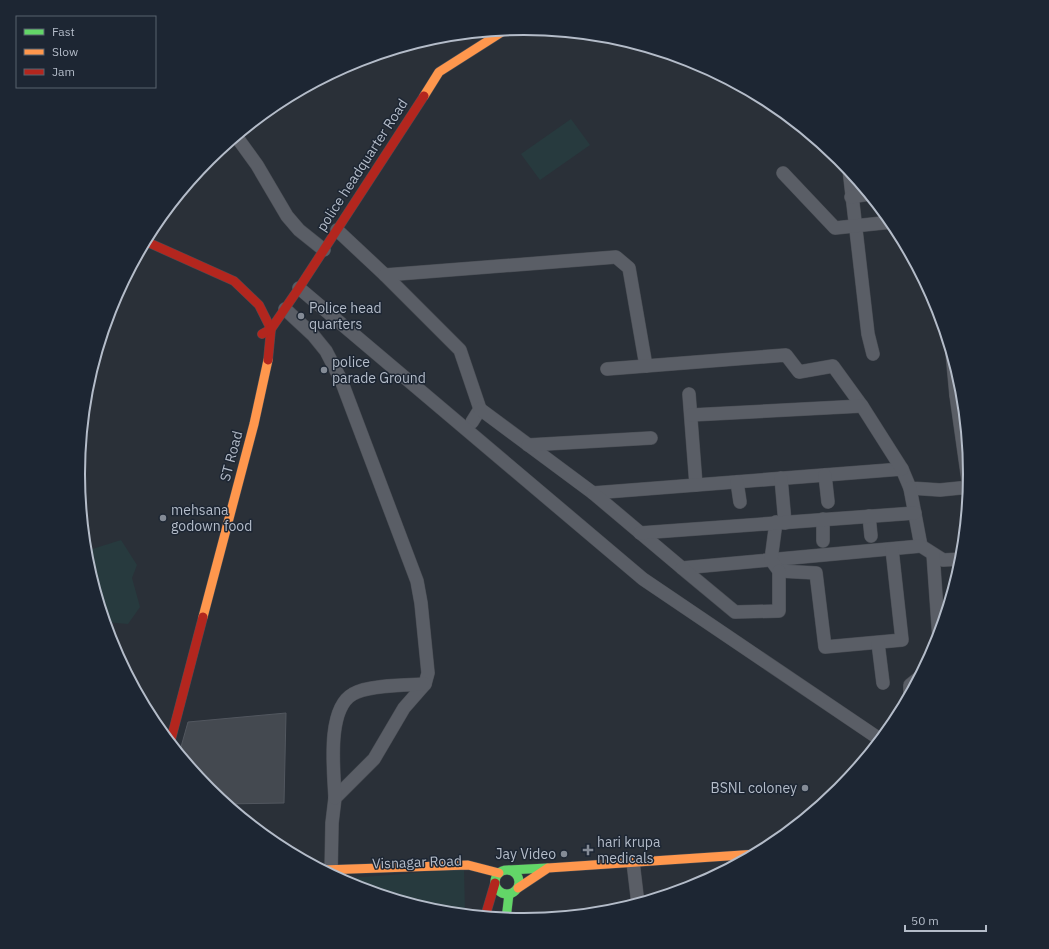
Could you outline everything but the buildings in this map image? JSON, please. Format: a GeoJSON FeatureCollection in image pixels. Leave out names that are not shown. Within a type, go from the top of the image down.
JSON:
{"type":"FeatureCollection","features":[{"type":"Feature","properties":{"kind":"main road","name":"police headquarter Road"},"geometry":{"type":"LineString","coordinates":[[260,332],[271,329],[285,309],[439,72],[495,36]]}},
{"type":"Feature","properties":{"kind":"main road"},"geometry":{"type":"LineString","coordinates":[[151,244],[234,281],[259,305],[271,329]]}},
{"type":"Feature","properties":{"kind":"main road","name":"ST Road"},"geometry":{"type":"LineString","coordinates":[[172,736],[254,424],[269,357],[271,329]]}},
{"type":"Feature","properties":{"kind":"main road","name":"ST Road"},"geometry":{"type":"LineString","coordinates":[[167,729],[262,359],[260,332]]}},
{"type":"Feature","properties":{"kind":"main road"},"geometry":{"type":"LineString","coordinates":[[487,912],[496,878],[509,870],[744,855]]}},
{"type":"Feature","properties":{"kind":"main road"},"geometry":{"type":"LineString","coordinates":[[496,878],[499,892],[509,894],[548,868]]}},
{"type":"Feature","properties":{"kind":"main road"},"geometry":{"type":"LineString","coordinates":[[509,870],[518,876],[518,888]]}},
{"type":"Feature","properties":{"kind":"main road","name":"Visnagar Road"},"geometry":{"type":"LineString","coordinates":[[341,874],[462,872],[496,878]]}},
{"type":"Feature","properties":{"kind":"main road"},"geometry":{"type":"LineString","coordinates":[[507,913],[509,894]]}},
{"type":"Feature","properties":{"kind":"street"},"geometry":{"type":"LineString","coordinates":[[239,141],[257,165],[287,216],[299,230],[324,250]]}},
{"type":"Feature","properties":{"kind":"street"},"geometry":{"type":"LineString","coordinates":[[783,173],[835,228],[885,223]]}},
{"type":"Feature","properties":{"kind":"street"},"geometry":{"type":"LineString","coordinates":[[850,179],[854,226],[868,334],[873,354]]}},
{"type":"Feature","properties":{"kind":"street"},"geometry":{"type":"LineString","coordinates":[[851,197],[863,195]]}},
{"type":"Feature","properties":{"kind":"street"},"geometry":{"type":"LineString","coordinates":[[337,230],[385,275],[460,350],[480,409],[593,494],[735,612],[779,611],[779,571],[771,560]]}},
{"type":"Feature","properties":{"kind":"street"},"geometry":{"type":"LineString","coordinates":[[385,275],[616,257],[629,268],[646,366]]}},
{"type":"Feature","properties":{"kind":"street"},"geometry":{"type":"LineString","coordinates":[[299,288],[643,579],[877,737]]}},
{"type":"Feature","properties":{"kind":"street"},"geometry":{"type":"LineString","coordinates":[[285,309],[313,335],[326,351],[341,380],[417,581],[421,603],[428,673],[425,684],[404,708],[374,760],[335,798]]}},
{"type":"Feature","properties":{"kind":"street"},"geometry":{"type":"LineString","coordinates":[[607,369],[786,355],[798,372],[833,366],[862,406],[902,469],[910,488],[921,546]]}},
{"type":"Feature","properties":{"kind":"street"},"geometry":{"type":"LineString","coordinates":[[689,394],[696,485]]}},
{"type":"Feature","properties":{"kind":"street"},"geometry":{"type":"LineString","coordinates":[[690,415],[862,406]]}},
{"type":"Feature","properties":{"kind":"street"},"geometry":{"type":"LineString","coordinates":[[472,422],[480,409]]}},
{"type":"Feature","properties":{"kind":"street"},"geometry":{"type":"LineString","coordinates":[[528,445],[651,438]]}},
{"type":"Feature","properties":{"kind":"street"},"geometry":{"type":"LineString","coordinates":[[593,494],[902,469]]}},
{"type":"Feature","properties":{"kind":"street"},"geometry":{"type":"LineString","coordinates":[[825,475],[828,502]]}},
{"type":"Feature","properties":{"kind":"street"},"geometry":{"type":"LineString","coordinates":[[771,560],[781,523],[781,478]]}},
{"type":"Feature","properties":{"kind":"street"},"geometry":{"type":"LineString","coordinates":[[737,482],[740,502]]}},
{"type":"Feature","properties":{"kind":"street"},"geometry":{"type":"LineString","coordinates":[[910,488],[940,490],[964,488]]}},
{"type":"Feature","properties":{"kind":"street"},"geometry":{"type":"LineString","coordinates":[[640,533],[915,513]]}},
{"type":"Feature","properties":{"kind":"street"},"geometry":{"type":"LineString","coordinates":[[869,516],[871,536]]}},
{"type":"Feature","properties":{"kind":"street"},"geometry":{"type":"LineString","coordinates":[[823,519],[823,541]]}},
{"type":"Feature","properties":{"kind":"street"},"geometry":{"type":"LineString","coordinates":[[682,568],[921,546],[944,560],[956,559]]}},
{"type":"Feature","properties":{"kind":"street"},"geometry":{"type":"LineString","coordinates":[[779,571],[816,573],[825,647],[902,640],[892,549]]}},
{"type":"Feature","properties":{"kind":"street"},"geometry":{"type":"LineString","coordinates":[[933,554],[938,624]]}},
{"type":"Feature","properties":{"kind":"street"},"geometry":{"type":"LineString","coordinates":[[878,643],[883,683]]}},
{"type":"Feature","properties":{"kind":"street"},"geometry":{"type":"LineString","coordinates":[[331,870],[332,823],[335,798],[333,754],[334,726],[341,708],[353,693],[369,689],[425,684]]}},
{"type":"Feature","properties":{"kind":"street"},"geometry":{"type":"LineString","coordinates":[[634,862],[638,899]]}},
{"type":"Feature","properties":{"kind":"green space"},"geometry":{"type":"Polygon","coordinates":[[[571,119],[590,145],[540,180],[521,154],[571,119]]]}},
{"type":"Feature","properties":{"kind":"green space"},"geometry":{"type":"Polygon","coordinates":[[[121,540],[137,565],[132,578],[140,607],[128,624],[110,622],[100,588],[91,549],[121,540]]]}},
{"type":"Feature","properties":{"kind":"green space"},"geometry":{"type":"Polygon","coordinates":[[[464,869],[465,910],[439,906],[411,899],[383,891],[350,878],[464,869]]]}},
{"type":"Feature","properties":{"kind":"traffic: fast"},"geometry":{"type":"LineString","coordinates":[[509,870],[547,868]]}},
{"type":"Feature","properties":{"kind":"traffic: fast"},"geometry":{"type":"LineString","coordinates":[[507,870],[516,873],[519,882],[516,891],[507,894],[498,891],[495,882],[498,873],[507,870]]}},
{"type":"Feature","properties":{"kind":"traffic: fast"},"geometry":{"type":"LineString","coordinates":[[507,913],[509,894]]}},
{"type":"Feature","properties":{"kind":"traffic: slow"},"geometry":{"type":"LineString","coordinates":[[424,96],[439,72],[495,36]]}},
{"type":"Feature","properties":{"kind":"traffic: slow"},"geometry":{"type":"LineString","coordinates":[[203,617],[254,424],[268,360]]}},
{"type":"Feature","properties":{"kind":"traffic: slow"},"geometry":{"type":"LineString","coordinates":[[518,888],[548,868],[744,855]]}},
{"type":"Feature","properties":{"kind":"traffic: slow"},"geometry":{"type":"LineString","coordinates":[[331,870],[468,865],[499,873]]}},
{"type":"Feature","properties":{"kind":"traffic: jam"},"geometry":{"type":"LineString","coordinates":[[262,334],[271,329],[299,288],[424,96]]}},
{"type":"Feature","properties":{"kind":"traffic: jam"},"geometry":{"type":"LineString","coordinates":[[151,244],[234,281],[259,305],[271,329],[268,360]]}},
{"type":"Feature","properties":{"kind":"traffic: jam"},"geometry":{"type":"LineString","coordinates":[[172,736],[203,617]]}},
{"type":"Feature","properties":{"kind":"traffic: jam"},"geometry":{"type":"LineString","coordinates":[[487,912],[495,883]]}},
{"type":"Feature","properties":{"kind":"place","name":"Police head quarters"},"geometry":{"type":"Point","coordinates":[301,316]}},
{"type":"Feature","properties":{"kind":"place","name":"police parade Ground"},"geometry":{"type":"Point","coordinates":[324,370]}},
{"type":"Feature","properties":{"kind":"place","name":"mehsana godown food"},"geometry":{"type":"Point","coordinates":[163,518]}},
{"type":"Feature","properties":{"kind":"place","name":"BSNL coloney"},"geometry":{"type":"Point","coordinates":[805,788]}},
{"type":"Feature","properties":{"kind":"place","name":"hari krupa medicals"},"geometry":{"type":"Point","coordinates":[588,850]}},
{"type":"Feature","properties":{"kind":"place","name":"Jay Video"},"geometry":{"type":"Point","coordinates":[564,854]}}]}
